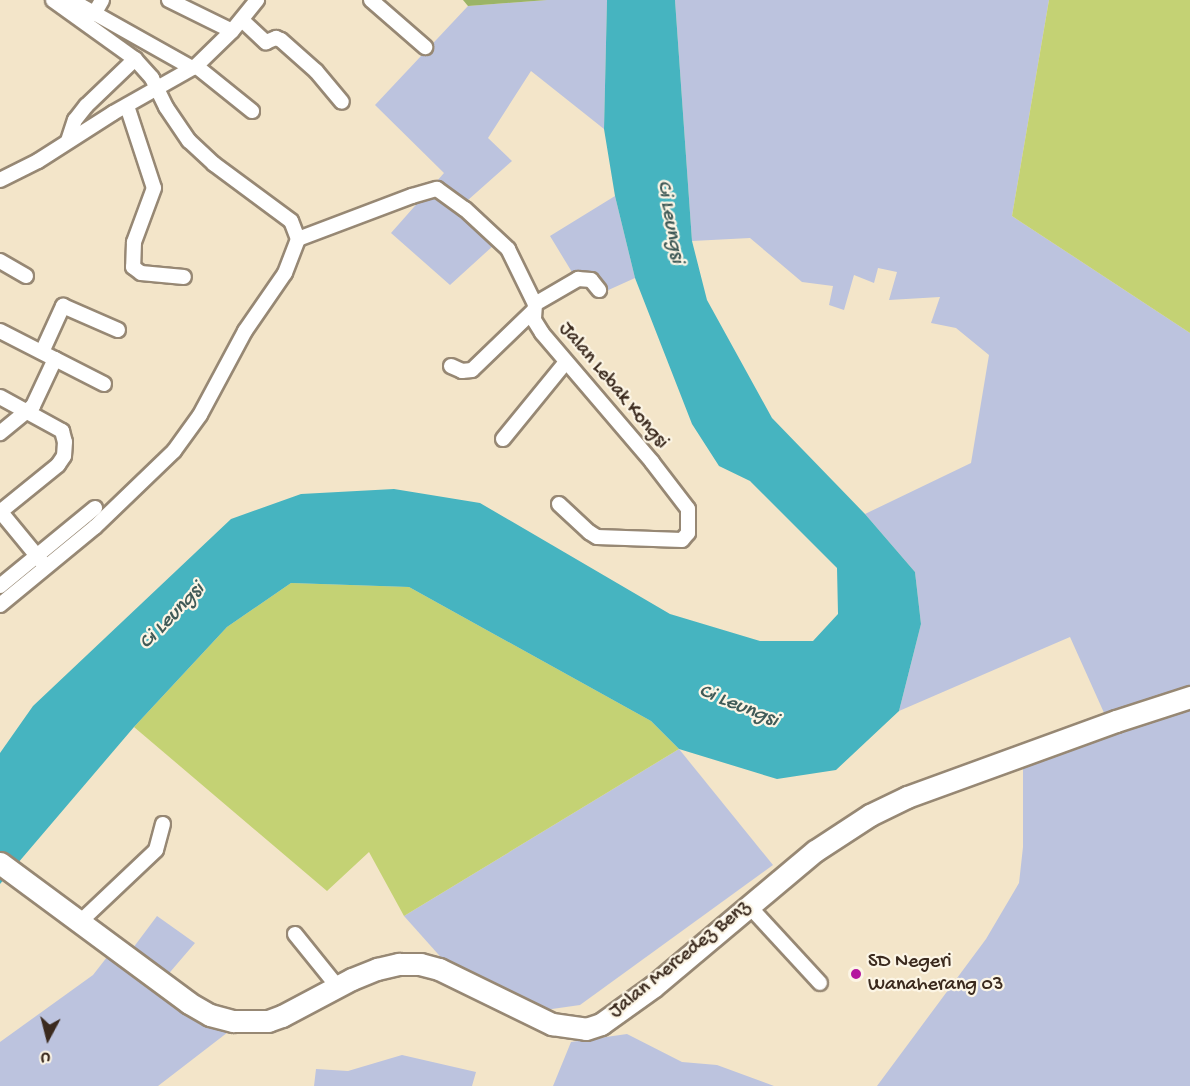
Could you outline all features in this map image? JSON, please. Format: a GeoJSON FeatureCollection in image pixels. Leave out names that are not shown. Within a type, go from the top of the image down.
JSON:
{"type":"FeatureCollection","features":[{"type":"Feature","properties":{"kind":"main road","name":"Jalan Mercedez Benz"},"geometry":{"type":"LineString","coordinates":[[0,863],[45,894],[189,1003],[210,1015],[232,1021],[268,1021],[377,969],[399,964],[420,964],[439,969],[552,1024],[586,1029],[601,1024],[654,986],[815,851],[870,815],[928,790],[1190,697]]}},
{"type":"Feature","properties":{"kind":"street"},"geometry":{"type":"LineString","coordinates":[[0,606],[48,568],[129,496],[185,436],[231,361],[245,331],[285,273],[298,239],[291,221],[214,164],[189,141],[166,107],[159,89],[135,59],[53,0]]}},
{"type":"Feature","properties":{"kind":"street"},"geometry":{"type":"LineString","coordinates":[[71,0],[194,67],[252,111]]}},
{"type":"Feature","properties":{"kind":"street"},"geometry":{"type":"LineString","coordinates":[[94,14],[102,0]]}},
{"type":"Feature","properties":{"kind":"street"},"geometry":{"type":"LineString","coordinates":[[169,0],[232,31]]}},
{"type":"Feature","properties":{"kind":"street"},"geometry":{"type":"LineString","coordinates":[[0,180],[38,161],[194,67],[232,31],[257,0]]}},
{"type":"Feature","properties":{"kind":"street"},"geometry":{"type":"LineString","coordinates":[[371,0],[426,47]]}},
{"type":"Feature","properties":{"kind":"street"},"geometry":{"type":"LineString","coordinates":[[242,20],[266,42],[276,38],[281,40],[315,71],[342,102]]}},
{"type":"Feature","properties":{"kind":"street"},"geometry":{"type":"LineString","coordinates":[[68,141],[75,120],[86,106],[135,59]]}},
{"type":"Feature","properties":{"kind":"street"},"geometry":{"type":"LineString","coordinates":[[127,106],[154,188],[134,242],[133,267],[141,273],[184,277]]}},
{"type":"Feature","properties":{"kind":"street","name":"Jalan Lebak Kongsi"},"geometry":{"type":"LineString","coordinates":[[298,239],[412,195],[430,190],[442,190],[508,249],[534,308],[534,320],[542,333],[565,363],[611,413],[688,509],[688,533],[682,540],[597,537],[559,504]]}},
{"type":"Feature","properties":{"kind":"street"},"geometry":{"type":"LineString","coordinates":[[0,261],[26,276]]}},
{"type":"Feature","properties":{"kind":"street"},"geometry":{"type":"LineString","coordinates":[[451,366],[462,370],[472,370],[534,308],[578,279],[591,280],[599,290]]}},
{"type":"Feature","properties":{"kind":"street"},"geometry":{"type":"LineString","coordinates":[[0,433],[27,411],[38,395],[63,306],[118,330]]}},
{"type":"Feature","properties":{"kind":"street"},"geometry":{"type":"LineString","coordinates":[[0,331],[104,384]]}},
{"type":"Feature","properties":{"kind":"street"},"geometry":{"type":"LineString","coordinates":[[503,439],[565,363]]}},
{"type":"Feature","properties":{"kind":"street"},"geometry":{"type":"LineString","coordinates":[[0,397],[62,431],[64,456],[58,465],[0,511],[48,568]]}},
{"type":"Feature","properties":{"kind":"street"},"geometry":{"type":"LineString","coordinates":[[0,586],[95,508]]}},
{"type":"Feature","properties":{"kind":"street"},"geometry":{"type":"LineString","coordinates":[[81,921],[156,850],[164,824]]}},
{"type":"Feature","properties":{"kind":"street"},"geometry":{"type":"LineString","coordinates":[[748,905],[820,983]]}},
{"type":"Feature","properties":{"kind":"street"},"geometry":{"type":"LineString","coordinates":[[295,933],[337,987]]}},
{"type":"Feature","properties":{"kind":"shaded area"},"geometry":{"type":"Polygon","coordinates":[[[547,0],[607,0],[604,129],[531,71],[488,138],[512,161],[468,200],[505,235],[450,285],[391,233],[444,173],[375,105],[468,6],[547,0]]]}},
{"type":"Feature","properties":{"kind":"shaded area"},"geometry":{"type":"Polygon","coordinates":[[[675,0],[1049,0],[1012,216],[1190,333],[1190,1086],[877,1086],[986,939],[1019,883],[1023,847],[1023,749],[1105,715],[1070,637],[899,711],[921,624],[915,572],[865,514],[971,463],[989,355],[956,328],[931,323],[940,297],[889,300],[897,272],[878,268],[874,283],[854,275],[844,310],[829,305],[833,286],[802,282],[750,238],[692,241],[675,0]]]}},
{"type":"Feature","properties":{"kind":"shaded area"},"geometry":{"type":"Polygon","coordinates":[[[615,196],[635,278],[604,292],[595,280],[581,287],[550,236],[615,196]]]}},
{"type":"Feature","properties":{"kind":"shaded area"},"geometry":{"type":"Polygon","coordinates":[[[679,749],[773,865],[580,1005],[538,1011],[446,963],[404,916],[679,749]]]}},
{"type":"Feature","properties":{"kind":"shaded area"},"geometry":{"type":"Polygon","coordinates":[[[157,916],[195,943],[165,978],[209,1011],[245,1019],[158,1086],[0,1086],[0,1042],[93,975],[118,943],[130,952],[157,916]]]}},
{"type":"Feature","properties":{"kind":"shaded area"},"geometry":{"type":"Polygon","coordinates":[[[627,1034],[682,1062],[717,1065],[774,1086],[553,1086],[571,1042],[627,1034]]]}},
{"type":"Feature","properties":{"kind":"shaded area"},"geometry":{"type":"Polygon","coordinates":[[[402,1055],[476,1072],[472,1086],[314,1086],[316,1069],[348,1071],[402,1055]]]}},
{"type":"Feature","properties":{"kind":"green space"},"geometry":{"type":"Polygon","coordinates":[[[463,0],[547,0],[468,6],[463,0]]]}},
{"type":"Feature","properties":{"kind":"green space"},"geometry":{"type":"Polygon","coordinates":[[[1049,0],[1190,0],[1190,333],[1012,216],[1049,0]]]}},
{"type":"Feature","properties":{"kind":"green space"},"geometry":{"type":"Polygon","coordinates":[[[291,583],[409,587],[651,721],[679,749],[404,916],[369,852],[327,891],[134,727],[227,627],[291,583]]]}},
{"type":"Feature","properties":{"kind":"water","name":"Ci Leungsi"},"geometry":{"type":"Polygon","coordinates":[[[607,0],[675,0],[692,241],[707,300],[772,418],[865,514],[915,572],[921,624],[899,711],[836,770],[777,779],[679,749],[651,721],[409,587],[291,583],[227,627],[134,727],[0,884],[0,753],[33,706],[231,519],[301,494],[394,489],[480,503],[670,614],[760,641],[813,641],[838,614],[837,568],[750,481],[719,466],[692,424],[635,278],[615,196],[604,129],[607,0]]]}},
{"type":"Feature","properties":{"kind":"place","name":"SD Negeri Wanaherang 03"},"geometry":{"type":"Point","coordinates":[856,974]}}]}
